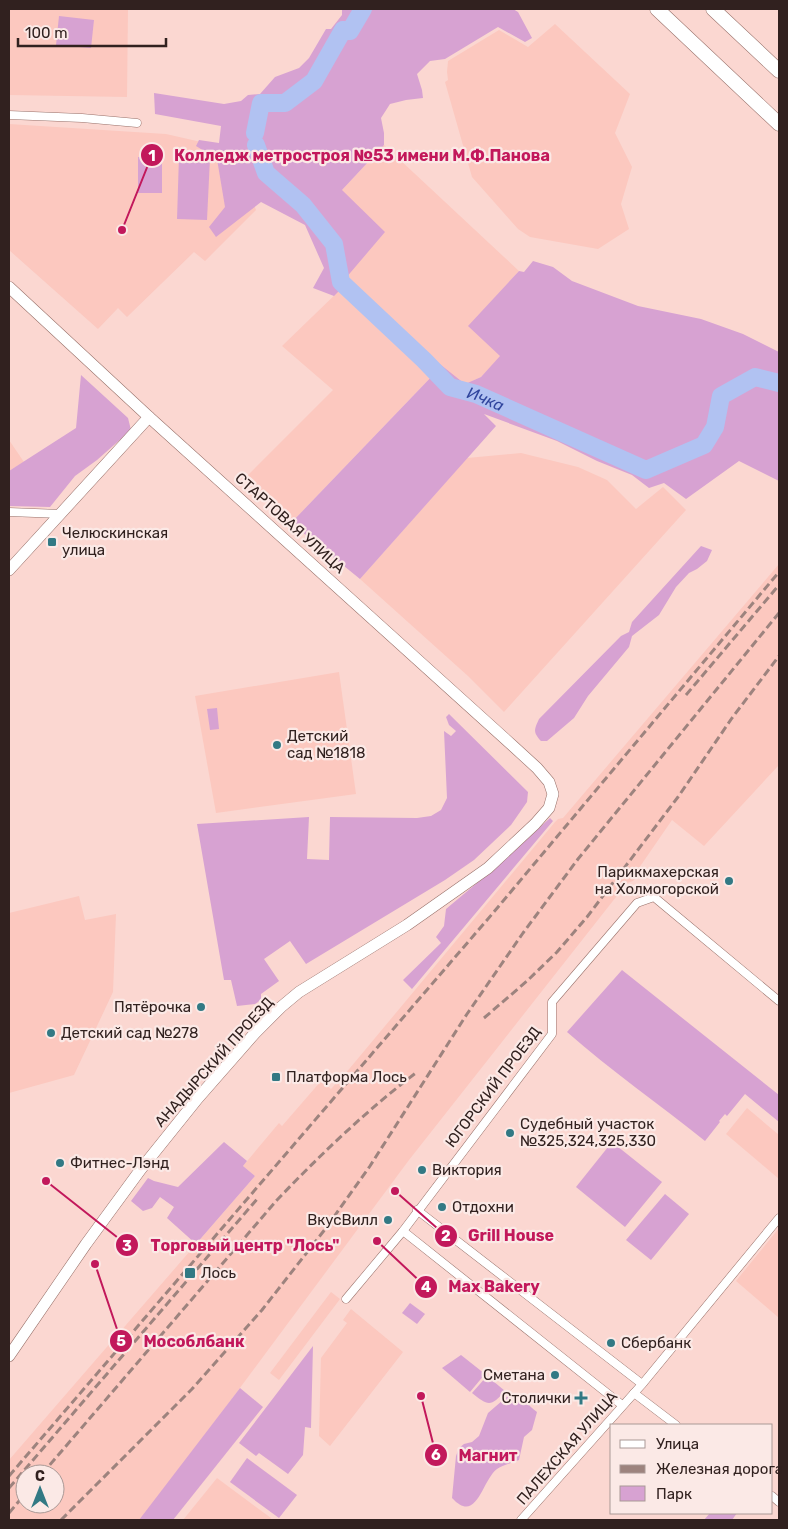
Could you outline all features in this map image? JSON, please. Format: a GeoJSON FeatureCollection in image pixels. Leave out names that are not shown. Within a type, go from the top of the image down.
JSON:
{"type":"FeatureCollection","features":[{"type":"Feature","properties":{"kind":"highway"},"geometry":{"type":"LineString","coordinates":[[657,9],[779,124]]}},
{"type":"Feature","properties":{"kind":"highway"},"geometry":{"type":"LineString","coordinates":[[713,9],[779,71]]}},
{"type":"Feature","properties":{"kind":"street"},"geometry":{"type":"LineString","coordinates":[[9,115],[82,118],[137,123]]}},
{"type":"Feature","properties":{"kind":"street","name":"СТАРТОВАЯ УЛИЦА"},"geometry":{"type":"LineString","coordinates":[[9,287],[149,417],[538,768],[549,782]]}},
{"type":"Feature","properties":{"kind":"street"},"geometry":{"type":"LineString","coordinates":[[9,570],[149,417]]}},
{"type":"Feature","properties":{"kind":"street"},"geometry":{"type":"LineString","coordinates":[[9,512],[61,514]]}},
{"type":"Feature","properties":{"kind":"street","name":"АНАДЫРСКИЙ ПРОЕЗД"},"geometry":{"type":"LineString","coordinates":[[9,1356],[86,1244],[149,1158],[198,1098],[256,1033],[281,1007],[300,992],[407,925],[488,868],[535,824],[548,808],[553,794],[549,782]]}},
{"type":"Feature","properties":{"kind":"street","name":"ЮГОРСКИЙ ПРОЕЗД"},"geometry":{"type":"LineString","coordinates":[[346,1300],[403,1231],[552,1034],[552,1002],[637,903],[654,897],[779,1001]]}},
{"type":"Feature","properties":{"kind":"street"},"geometry":{"type":"LineString","coordinates":[[418,1210],[642,1384]]}},
{"type":"Feature","properties":{"kind":"street","name":"ПАЛЕХСКАЯ УЛИЦА"},"geometry":{"type":"LineString","coordinates":[[521,1520],[642,1384],[779,1218]]}},
{"type":"Feature","properties":{"kind":"street"},"geometry":{"type":"LineString","coordinates":[[403,1231],[622,1405]]}},
{"type":"Feature","properties":{"kind":"street"},"geometry":{"type":"LineString","coordinates":[[634,1393],[675,1424]]}},
{"type":"Feature","properties":{"kind":"shaded area"},"geometry":{"type":"Polygon","coordinates":[[[9,9],[128,9],[127,97],[9,95],[9,9]]]}},
{"type":"Feature","properties":{"kind":"shaded area"},"geometry":{"type":"Polygon","coordinates":[[[555,24],[630,94],[615,133],[632,167],[621,204],[629,229],[598,249],[530,237],[518,229],[472,177],[445,82],[448,80],[448,61],[499,30],[528,47],[555,24]]]}},
{"type":"Feature","properties":{"kind":"shaded area"},"geometry":{"type":"Polygon","coordinates":[[[9,124],[166,134],[232,149],[256,210],[205,261],[194,252],[127,317],[118,308],[98,329],[9,250],[9,124]]]}},
{"type":"Feature","properties":{"kind":"shaded area"},"geometry":{"type":"Polygon","coordinates":[[[384,145],[519,271],[469,326],[501,356],[481,377],[465,384],[416,345],[345,279],[342,190],[384,145]]]}},
{"type":"Feature","properties":{"kind":"shaded area"},"geometry":{"type":"Polygon","coordinates":[[[344,286],[435,373],[291,523],[244,479],[333,390],[282,346],[344,286]]]}},
{"type":"Feature","properties":{"kind":"shaded area"},"geometry":{"type":"Polygon","coordinates":[[[9,440],[24,462],[9,471],[9,440]]]}},
{"type":"Feature","properties":{"kind":"shaded area"},"geometry":{"type":"Polygon","coordinates":[[[521,453],[578,467],[607,480],[636,509],[663,487],[686,510],[504,712],[468,676],[360,579],[467,458],[521,453]]]}},
{"type":"Feature","properties":{"kind":"shaded area"},"geometry":{"type":"Polygon","coordinates":[[[779,564],[779,765],[704,846],[672,820],[639,868],[638,875],[633,881],[627,883],[409,1160],[142,1520],[9,1520],[9,1460],[255,1176],[243,1166],[279,1123],[282,1126],[321,1081],[331,1089],[558,819],[563,818],[779,564]]]}},
{"type":"Feature","properties":{"kind":"shaded area","name":"Детский сад №1818"},"geometry":{"type":"Polygon","coordinates":[[[339,672],[356,794],[216,813],[195,696],[339,672]]]}},
{"type":"Feature","properties":{"kind":"shaded area","name":"Детский сад №278"},"geometry":{"type":"Polygon","coordinates":[[[79,896],[85,920],[116,914],[113,992],[74,1075],[9,1093],[9,913],[79,896]]]}},
{"type":"Feature","properties":{"kind":"shaded area"},"geometry":{"type":"Polygon","coordinates":[[[747,1108],[779,1135],[779,1179],[726,1134],[747,1108]]]}},
{"type":"Feature","properties":{"kind":"shaded area"},"geometry":{"type":"Polygon","coordinates":[[[779,1228],[779,1318],[736,1281],[779,1228]]]}},
{"type":"Feature","properties":{"kind":"shaded area"},"geometry":{"type":"Polygon","coordinates":[[[331,1292],[340,1299],[279,1380],[270,1373],[331,1292]]]}},
{"type":"Feature","properties":{"kind":"shaded area"},"geometry":{"type":"Polygon","coordinates":[[[351,1309],[403,1352],[330,1446],[319,1436],[321,1358],[347,1323],[343,1320],[351,1309]]]}},
{"type":"Feature","properties":{"kind":"shaded area"},"geometry":{"type":"Polygon","coordinates":[[[217,1478],[271,1518],[269,1520],[183,1520],[217,1478]]]}},
{"type":"Feature","properties":{"kind":"green space"},"geometry":{"type":"Polygon","coordinates":[[[342,9],[513,9],[518,12],[532,38],[525,42],[498,27],[445,59],[430,61],[417,74],[423,98],[390,104],[381,118],[384,145],[342,190],[385,232],[345,279],[416,345],[465,384],[481,377],[500,356],[468,326],[519,271],[524,272],[533,261],[553,267],[572,281],[638,306],[701,319],[743,334],[779,352],[779,481],[739,461],[686,499],[664,483],[649,488],[632,475],[597,461],[557,441],[484,414],[496,426],[360,579],[291,523],[435,373],[344,286],[334,296],[313,288],[324,268],[305,225],[261,202],[216,237],[209,227],[225,207],[217,159],[196,146],[199,140],[219,143],[221,126],[155,114],[154,93],[224,104],[241,101],[248,95],[260,94],[275,77],[299,68],[309,58],[326,29],[331,29],[342,15],[342,9]]]}},
{"type":"Feature","properties":{"kind":"green space"},"geometry":{"type":"Polygon","coordinates":[[[59,16],[94,20],[91,48],[56,45],[59,16]]]}},
{"type":"Feature","properties":{"kind":"green space"},"geometry":{"type":"Polygon","coordinates":[[[179,156],[210,158],[207,220],[177,219],[179,156]]]}},
{"type":"Feature","properties":{"kind":"green space"},"geometry":{"type":"Polygon","coordinates":[[[138,157],[162,157],[162,193],[138,193],[138,157]]]}},
{"type":"Feature","properties":{"kind":"green space"},"geometry":{"type":"Polygon","coordinates":[[[81,375],[128,418],[131,430],[97,460],[75,476],[50,507],[9,506],[9,471],[76,428],[81,375]]]}},
{"type":"Feature","properties":{"kind":"green space"},"geometry":{"type":"Polygon","coordinates":[[[701,546],[712,550],[707,561],[689,573],[676,587],[659,615],[632,636],[629,647],[588,696],[574,718],[547,741],[541,741],[535,731],[539,719],[621,636],[629,632],[632,622],[701,546]]]}},
{"type":"Feature","properties":{"kind":"green space"},"geometry":{"type":"Polygon","coordinates":[[[217,708],[219,729],[210,730],[207,709],[217,708]]]}},
{"type":"Feature","properties":{"kind":"green space"},"geometry":{"type":"Polygon","coordinates":[[[449,714],[528,792],[527,802],[511,825],[474,860],[445,880],[306,964],[290,941],[264,959],[279,981],[261,994],[261,1000],[255,1004],[237,1006],[231,980],[224,980],[197,824],[309,817],[307,859],[329,860],[330,817],[417,818],[431,816],[441,810],[447,798],[444,731],[451,736],[456,731],[449,725],[446,717],[449,714]]]}},
{"type":"Feature","properties":{"kind":"green space"},"geometry":{"type":"Polygon","coordinates":[[[550,818],[553,821],[412,989],[403,980],[441,943],[436,937],[444,926],[446,909],[508,857],[550,818]]]}},
{"type":"Feature","properties":{"kind":"green space"},"geometry":{"type":"Polygon","coordinates":[[[622,970],[779,1095],[779,1122],[745,1094],[727,1116],[725,1114],[719,1121],[705,1141],[567,1032],[622,970]]]}},
{"type":"Feature","properties":{"kind":"green space"},"geometry":{"type":"Polygon","coordinates":[[[224,1142],[247,1161],[243,1166],[255,1176],[196,1244],[167,1218],[174,1207],[160,1197],[152,1208],[143,1211],[131,1201],[148,1178],[178,1187],[224,1142]]]}},
{"type":"Feature","properties":{"kind":"green space"},"geometry":{"type":"Polygon","coordinates":[[[612,1142],[662,1182],[625,1227],[576,1187],[612,1142]]]}},
{"type":"Feature","properties":{"kind":"green space"},"geometry":{"type":"Polygon","coordinates":[[[665,1194],[689,1214],[651,1260],[626,1240],[665,1194]]]}},
{"type":"Feature","properties":{"kind":"green space"},"geometry":{"type":"Polygon","coordinates":[[[410,1303],[425,1314],[417,1324],[402,1313],[410,1303]]]}},
{"type":"Feature","properties":{"kind":"green space"},"geometry":{"type":"Polygon","coordinates":[[[313,1346],[311,1428],[305,1427],[303,1455],[288,1474],[259,1453],[256,1456],[239,1443],[313,1346]]]}},
{"type":"Feature","properties":{"kind":"green space"},"geometry":{"type":"Polygon","coordinates":[[[461,1355],[485,1374],[470,1392],[442,1368],[461,1355]]]}},
{"type":"Feature","properties":{"kind":"green space"},"geometry":{"type":"Polygon","coordinates":[[[487,1376],[505,1391],[496,1400],[489,1403],[472,1393],[487,1376]]]}},
{"type":"Feature","properties":{"kind":"green space"},"geometry":{"type":"Polygon","coordinates":[[[240,1388],[263,1407],[173,1520],[139,1520],[240,1388]]]}},
{"type":"Feature","properties":{"kind":"green space"},"geometry":{"type":"Polygon","coordinates":[[[510,1394],[522,1398],[537,1412],[532,1430],[524,1437],[519,1460],[497,1469],[473,1504],[467,1506],[460,1505],[452,1498],[456,1456],[459,1448],[464,1444],[472,1442],[479,1436],[488,1413],[510,1394]]]}},
{"type":"Feature","properties":{"kind":"green space"},"geometry":{"type":"Polygon","coordinates":[[[247,1458],[297,1495],[279,1518],[230,1482],[247,1458]]]}},
{"type":"Feature","properties":{"kind":"green space"},"geometry":{"type":"Polygon","coordinates":[[[709,1514],[736,1514],[732,1520],[704,1520],[709,1514]]]}},
{"type":"Feature","properties":{"kind":"waterway","name":"Ичка"},"geometry":{"type":"LineString","coordinates":[[255,133],[261,103],[285,103],[314,81],[343,30],[350,31],[363,9]]}},
{"type":"Feature","properties":{"kind":"waterway","name":"Ичка"},"geometry":{"type":"LineString","coordinates":[[256,145],[266,173],[303,205],[334,244],[341,282],[450,387],[476,394],[646,470],[704,445],[715,427],[721,396],[755,377],[779,383]]}},
{"type":"Feature","properties":{"kind":"railway"},"geometry":{"type":"LineString","coordinates":[[9,1476],[493,913],[779,572]]}},
{"type":"Feature","properties":{"kind":"railway"},"geometry":{"type":"LineString","coordinates":[[686,695],[779,585]]}},
{"type":"Feature","properties":{"kind":"railway"},"geometry":{"type":"LineString","coordinates":[[61,1520],[192,1389],[262,1310],[326,1228],[370,1166],[467,1014],[523,933],[578,859],[779,613]]}},
{"type":"Feature","properties":{"kind":"railway"},"geometry":{"type":"LineString","coordinates":[[484,1018],[557,952],[587,917],[678,797],[732,718],[779,656]]}},
{"type":"Feature","properties":{"kind":"railway"},"geometry":{"type":"LineString","coordinates":[[51,1464],[277,1200],[344,1133],[417,1072]]}},
{"type":"Feature","properties":{"kind":"railway"},"geometry":{"type":"LineString","coordinates":[[9,1488],[258,1198]]}},
{"type":"Feature","properties":{"kind":"railway"},"geometry":{"type":"LineString","coordinates":[[9,1513],[15,1506]]}},
{"type":"Feature","properties":{"kind":"place","name":"Колледж метростроя №53 имени М.Ф.Панова"},"geometry":{"type":"Point","coordinates":[122,230]}},
{"type":"Feature","properties":{"kind":"place","name":"Челюскинская улица"},"geometry":{"type":"Point","coordinates":[52,542]}},
{"type":"Feature","properties":{"kind":"place","name":"Детский сад №1818"},"geometry":{"type":"Point","coordinates":[277,745]}},
{"type":"Feature","properties":{"kind":"place","name":"Парикмахерская на Холмогорской"},"geometry":{"type":"Point","coordinates":[729,881]}},
{"type":"Feature","properties":{"kind":"place","name":"Пятёрочка"},"geometry":{"type":"Point","coordinates":[201,1007]}},
{"type":"Feature","properties":{"kind":"place","name":"Детский сад №278"},"geometry":{"type":"Point","coordinates":[51,1033]}},
{"type":"Feature","properties":{"kind":"place","name":"Платформа Лось"},"geometry":{"type":"Point","coordinates":[276,1077]}},
{"type":"Feature","properties":{"kind":"place","name":"Судебный участок №325,324,325,330"},"geometry":{"type":"Point","coordinates":[510,1133]}},
{"type":"Feature","properties":{"kind":"place","name":"Фитнес-Лэнд"},"geometry":{"type":"Point","coordinates":[60,1163]}},
{"type":"Feature","properties":{"kind":"place","name":"Виктория"},"geometry":{"type":"Point","coordinates":[422,1170]}},
{"type":"Feature","properties":{"kind":"place","name":"Торговый центр \"Лось\""},"geometry":{"type":"Point","coordinates":[46,1181]}},
{"type":"Feature","properties":{"kind":"place","name":"Grill House"},"geometry":{"type":"Point","coordinates":[395,1191]}},
{"type":"Feature","properties":{"kind":"place","name":"Отдохни"},"geometry":{"type":"Point","coordinates":[442,1207]}},
{"type":"Feature","properties":{"kind":"place","name":"ВкусВилл"},"geometry":{"type":"Point","coordinates":[388,1220]}},
{"type":"Feature","properties":{"kind":"place","name":"Max Bakery"},"geometry":{"type":"Point","coordinates":[377,1241]}},
{"type":"Feature","properties":{"kind":"place","name":"Мособлбанк"},"geometry":{"type":"Point","coordinates":[95,1264]}},
{"type":"Feature","properties":{"kind":"place","name":"Лось"},"geometry":{"type":"Point","coordinates":[190,1273]}},
{"type":"Feature","properties":{"kind":"place","name":"Сбербанк"},"geometry":{"type":"Point","coordinates":[611,1343]}},
{"type":"Feature","properties":{"kind":"place","name":"Сметана"},"geometry":{"type":"Point","coordinates":[555,1375]}},
{"type":"Feature","properties":{"kind":"place","name":"Магнит"},"geometry":{"type":"Point","coordinates":[421,1396]}},
{"type":"Feature","properties":{"kind":"place","name":"Столички"},"geometry":{"type":"Point","coordinates":[581,1398]}}]}
